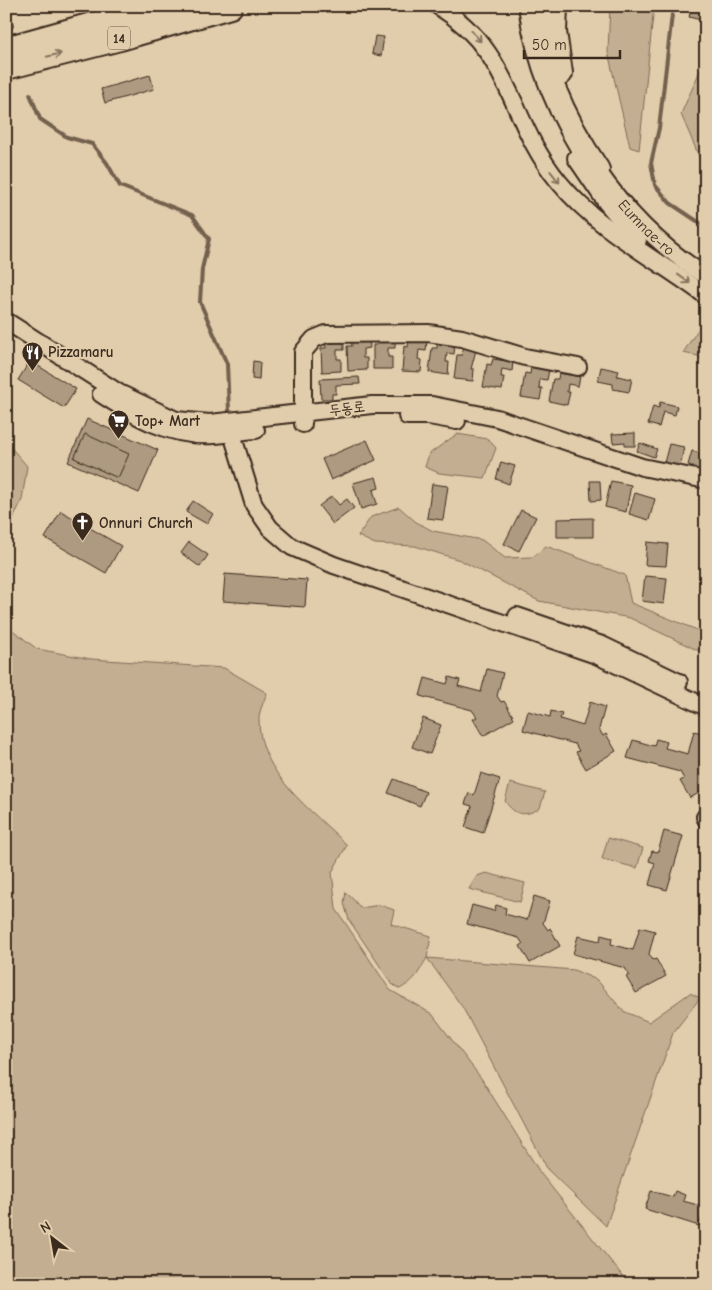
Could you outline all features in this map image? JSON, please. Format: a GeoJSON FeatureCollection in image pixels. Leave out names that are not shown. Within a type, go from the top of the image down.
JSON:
{"type":"FeatureCollection","features":[{"type":"Feature","properties":{"kind":"highway","name":"14"},"geometry":{"type":"LineString","coordinates":[[6,49],[160,6]]}},
{"type":"Feature","properties":{"kind":"highway","name":"14"},"geometry":{"type":"LineString","coordinates":[[6,67],[120,38],[230,6]]}},
{"type":"Feature","properties":{"kind":"highway"},"geometry":{"type":"LineString","coordinates":[[531,6],[540,54],[555,94],[579,143],[597,170]]}},
{"type":"Feature","properties":{"kind":"highway"},"geometry":{"type":"LineString","coordinates":[[554,6],[554,41],[564,89],[575,127],[597,170]]}},
{"type":"Feature","properties":{"kind":"street"},"geometry":{"type":"LineString","coordinates":[[438,6],[471,31],[495,61],[507,84],[529,137],[559,182],[590,214],[661,263]]}},
{"type":"Feature","properties":{"kind":"street"},"geometry":{"type":"LineString","coordinates":[[522,6],[536,74],[552,114],[570,148],[611,209],[661,263]]}},
{"type":"Feature","properties":{"kind":"street","name":"Eumnae-ro"},"geometry":{"type":"LineString","coordinates":[[597,170],[640,224],[664,248],[706,276]]}},
{"type":"Feature","properties":{"kind":"street","name":"Eumnae-ro"},"geometry":{"type":"LineString","coordinates":[[661,263],[706,296]]}},
{"type":"Feature","properties":{"kind":"street","name":"두동로"},"geometry":{"type":"LineString","coordinates":[[6,320],[119,393],[151,410],[186,422],[235,427],[303,418],[372,405],[432,405],[497,418],[642,467],[706,480]]}},
{"type":"Feature","properties":{"kind":"street"},"geometry":{"type":"LineString","coordinates":[[303,418],[303,352],[314,338],[326,334],[386,332],[462,338],[525,357],[578,367]]}},
{"type":"Feature","properties":{"kind":"street","name":"두동로"},"geometry":{"type":"LineString","coordinates":[[6,334],[143,420],[171,432],[213,436],[235,427]]}},
{"type":"Feature","properties":{"kind":"street","name":"두동로"},"geometry":{"type":"LineString","coordinates":[[303,418],[429,416],[447,419],[492,427],[634,473],[706,487]]}},
{"type":"Feature","properties":{"kind":"street"},"geometry":{"type":"LineString","coordinates":[[235,427],[263,499],[273,518],[287,533],[306,543],[355,562],[602,645],[706,695]]}},
{"type":"Feature","properties":{"kind":"street"},"geometry":{"type":"LineString","coordinates":[[235,427],[254,505],[270,528],[292,547],[334,565],[596,655],[706,707]]}},
{"type":"Feature","properties":{"kind":"shaded area"},"geometry":{"type":"Polygon","coordinates":[[[610,6],[654,6],[639,150],[630,147],[608,52],[610,6]]]}},
{"type":"Feature","properties":{"kind":"shaded area"},"geometry":{"type":"Polygon","coordinates":[[[706,57],[706,173],[681,114],[706,57]]]}},
{"type":"Feature","properties":{"kind":"shaded area"},"geometry":{"type":"Polygon","coordinates":[[[699,328],[706,331],[706,363],[698,356],[683,353],[699,328]]]}},
{"type":"Feature","properties":{"kind":"shaded area"},"geometry":{"type":"Polygon","coordinates":[[[457,434],[488,439],[496,448],[485,478],[439,473],[425,467],[429,454],[457,434]]]}},
{"type":"Feature","properties":{"kind":"shaded area"},"geometry":{"type":"Polygon","coordinates":[[[6,442],[27,466],[22,500],[6,533],[6,442]]]}},
{"type":"Feature","properties":{"kind":"shaded area"},"geometry":{"type":"Polygon","coordinates":[[[399,507],[416,522],[433,531],[482,540],[505,558],[533,557],[546,546],[625,575],[631,603],[702,632],[699,651],[630,618],[539,601],[460,560],[415,546],[375,544],[358,536],[371,517],[399,507]]]}},
{"type":"Feature","properties":{"kind":"shaded area"},"geometry":{"type":"Polygon","coordinates":[[[6,625],[37,649],[91,659],[224,668],[267,693],[259,719],[261,738],[267,757],[290,789],[347,845],[332,872],[336,909],[390,990],[432,1014],[481,1078],[541,1174],[629,1284],[6,1284],[6,625]]]}},
{"type":"Feature","properties":{"kind":"shaded area"},"geometry":{"type":"Polygon","coordinates":[[[510,783],[545,792],[540,808],[525,814],[513,810],[505,801],[510,783]]]}},
{"type":"Feature","properties":{"kind":"shaded area"},"geometry":{"type":"Polygon","coordinates":[[[608,838],[643,848],[637,868],[602,859],[608,838]]]}},
{"type":"Feature","properties":{"kind":"shaded area"},"geometry":{"type":"Polygon","coordinates":[[[486,873],[525,883],[520,902],[469,889],[477,876],[486,873]]]}},
{"type":"Feature","properties":{"kind":"shaded area"},"geometry":{"type":"Polygon","coordinates":[[[346,892],[361,908],[380,905],[394,910],[391,924],[431,936],[427,958],[419,972],[414,979],[400,989],[392,984],[349,920],[344,903],[346,892]]]}},
{"type":"Feature","properties":{"kind":"shaded area"},"geometry":{"type":"Polygon","coordinates":[[[427,958],[574,970],[597,980],[623,1011],[649,1022],[690,993],[700,998],[673,1033],[606,1226],[548,1170],[463,1008],[427,958]]]}},
{"type":"Feature","properties":{"kind":"building"},"geometry":{"type":"Polygon","coordinates":[[[692,6],[704,6],[701,20],[689,17],[692,6]]]}},
{"type":"Feature","properties":{"kind":"building"},"geometry":{"type":"Polygon","coordinates":[[[375,36],[384,37],[381,56],[372,54],[375,36]]]}},
{"type":"Feature","properties":{"kind":"building"},"geometry":{"type":"Polygon","coordinates":[[[150,75],[154,89],[105,103],[101,89],[150,75]]]}},
{"type":"Feature","properties":{"kind":"building"},"geometry":{"type":"Polygon","coordinates":[[[377,337],[395,337],[395,348],[388,348],[388,357],[392,357],[392,369],[373,369],[373,345],[377,345],[377,337]]]}},
{"type":"Feature","properties":{"kind":"building"},"geometry":{"type":"Polygon","coordinates":[[[369,338],[370,348],[363,349],[363,358],[367,358],[367,370],[348,371],[347,346],[352,346],[351,339],[369,338]]]}},
{"type":"Feature","properties":{"kind":"building"},"geometry":{"type":"Polygon","coordinates":[[[344,339],[344,350],[337,350],[337,359],[341,359],[341,371],[322,372],[321,348],[326,348],[325,340],[344,339]]]}},
{"type":"Feature","properties":{"kind":"building"},"geometry":{"type":"Polygon","coordinates":[[[409,339],[427,340],[426,351],[419,350],[418,359],[422,360],[421,372],[402,371],[404,346],[408,347],[409,339]]]}},
{"type":"Feature","properties":{"kind":"building"},"geometry":{"type":"Polygon","coordinates":[[[438,341],[455,344],[454,354],[447,353],[446,362],[449,362],[448,375],[429,372],[432,348],[437,348],[438,341]]]}},
{"type":"Feature","properties":{"kind":"building"},"geometry":{"type":"Polygon","coordinates":[[[463,348],[476,350],[471,369],[474,369],[473,381],[454,379],[457,355],[462,355],[463,348]]]}},
{"type":"Feature","properties":{"kind":"building"},"geometry":{"type":"Polygon","coordinates":[[[493,359],[513,362],[512,371],[502,369],[501,377],[504,377],[502,390],[483,387],[487,364],[491,365],[493,359]]]}},
{"type":"Feature","properties":{"kind":"building"},"geometry":{"type":"Polygon","coordinates":[[[30,361],[76,389],[64,408],[18,380],[30,361]]]}},
{"type":"Feature","properties":{"kind":"building"},"geometry":{"type":"Polygon","coordinates":[[[253,361],[260,362],[259,380],[252,379],[253,361]]]}},
{"type":"Feature","properties":{"kind":"building"},"geometry":{"type":"Polygon","coordinates":[[[531,367],[549,370],[547,380],[540,379],[539,388],[542,388],[540,400],[521,397],[525,373],[530,374],[531,367]]]}},
{"type":"Feature","properties":{"kind":"building"},"geometry":{"type":"Polygon","coordinates":[[[601,367],[619,371],[617,376],[632,379],[629,392],[613,389],[613,384],[598,381],[601,367]]]}},
{"type":"Feature","properties":{"kind":"building"},"geometry":{"type":"Polygon","coordinates":[[[559,373],[580,377],[578,386],[568,384],[567,392],[570,392],[567,405],[549,401],[553,379],[558,379],[559,373]]]}},
{"type":"Feature","properties":{"kind":"building"},"geometry":{"type":"Polygon","coordinates":[[[359,377],[360,384],[336,385],[336,394],[332,394],[332,399],[321,399],[320,379],[359,377]]]}},
{"type":"Feature","properties":{"kind":"building"},"geometry":{"type":"Polygon","coordinates":[[[660,402],[677,406],[675,415],[663,412],[659,427],[648,424],[653,406],[659,408],[660,402]]]}},
{"type":"Feature","properties":{"kind":"building"},"geometry":{"type":"Polygon","coordinates":[[[87,419],[158,450],[139,493],[68,462],[87,419]]]}},
{"type":"Feature","properties":{"kind":"building"},"geometry":{"type":"Polygon","coordinates":[[[635,433],[635,446],[625,446],[625,442],[613,443],[612,434],[635,433]]]}},
{"type":"Feature","properties":{"kind":"building"},"geometry":{"type":"Polygon","coordinates":[[[85,434],[129,454],[118,478],[74,458],[85,434]]]}},
{"type":"Feature","properties":{"kind":"building"},"geometry":{"type":"Polygon","coordinates":[[[367,440],[376,460],[331,480],[322,459],[367,440]]]}},
{"type":"Feature","properties":{"kind":"building"},"geometry":{"type":"Polygon","coordinates":[[[640,443],[657,449],[654,457],[637,451],[640,443]]]}},
{"type":"Feature","properties":{"kind":"building"},"geometry":{"type":"Polygon","coordinates":[[[669,444],[684,447],[680,467],[664,463],[669,444]]]}},
{"type":"Feature","properties":{"kind":"building"},"geometry":{"type":"Polygon","coordinates":[[[692,451],[706,455],[706,473],[691,472],[693,466],[688,465],[692,451]]]}},
{"type":"Feature","properties":{"kind":"building"},"geometry":{"type":"Polygon","coordinates":[[[501,462],[515,466],[509,484],[496,479],[501,462]]]}},
{"type":"Feature","properties":{"kind":"building"},"geometry":{"type":"Polygon","coordinates":[[[376,477],[379,488],[373,490],[377,504],[361,509],[353,483],[376,477]]]}},
{"type":"Feature","properties":{"kind":"building"},"geometry":{"type":"Polygon","coordinates":[[[590,481],[600,481],[601,500],[591,501],[590,481]]]}},
{"type":"Feature","properties":{"kind":"building"},"geometry":{"type":"Polygon","coordinates":[[[611,481],[631,485],[626,512],[605,507],[611,481]]]}},
{"type":"Feature","properties":{"kind":"building"},"geometry":{"type":"Polygon","coordinates":[[[432,484],[448,486],[443,520],[427,518],[432,484]]]}},
{"type":"Feature","properties":{"kind":"building"},"geometry":{"type":"Polygon","coordinates":[[[635,493],[655,499],[649,520],[629,514],[635,493]]]}},
{"type":"Feature","properties":{"kind":"building"},"geometry":{"type":"Polygon","coordinates":[[[332,496],[339,505],[347,499],[354,508],[333,524],[319,506],[332,496]]]}},
{"type":"Feature","properties":{"kind":"building"},"geometry":{"type":"Polygon","coordinates":[[[193,501],[213,514],[207,524],[186,512],[193,501]]]}},
{"type":"Feature","properties":{"kind":"building"},"geometry":{"type":"Polygon","coordinates":[[[521,510],[536,517],[519,551],[504,544],[521,510]]]}},
{"type":"Feature","properties":{"kind":"building","name":"Onnuri Church"},"geometry":{"type":"Polygon","coordinates":[[[61,511],[121,546],[106,573],[45,538],[61,511]]]}},
{"type":"Feature","properties":{"kind":"building"},"geometry":{"type":"Polygon","coordinates":[[[593,518],[593,537],[557,537],[557,519],[593,518]]]}},
{"type":"Feature","properties":{"kind":"building"},"geometry":{"type":"Polygon","coordinates":[[[189,542],[208,555],[200,567],[181,553],[189,542]]]}},
{"type":"Feature","properties":{"kind":"building"},"geometry":{"type":"Polygon","coordinates":[[[647,542],[668,544],[666,566],[645,565],[647,542]]]}},
{"type":"Feature","properties":{"kind":"building"},"geometry":{"type":"Polygon","coordinates":[[[225,574],[307,580],[305,607],[223,601],[225,574]]]}},
{"type":"Feature","properties":{"kind":"building"},"geometry":{"type":"Polygon","coordinates":[[[645,576],[667,578],[664,604],[642,601],[645,576]]]}},
{"type":"Feature","properties":{"kind":"building"},"geometry":{"type":"Polygon","coordinates":[[[487,669],[503,673],[497,696],[501,702],[504,701],[514,718],[483,736],[473,719],[477,717],[472,710],[420,696],[425,678],[447,684],[449,677],[460,680],[458,686],[481,692],[487,669]]]}},
{"type":"Feature","properties":{"kind":"building"},"geometry":{"type":"Polygon","coordinates":[[[590,702],[605,707],[599,729],[603,736],[606,734],[616,751],[586,769],[576,752],[579,751],[575,744],[523,730],[528,711],[550,717],[551,711],[562,714],[560,719],[583,726],[590,702]]]}},
{"type":"Feature","properties":{"kind":"building"},"geometry":{"type":"Polygon","coordinates":[[[423,718],[441,725],[430,754],[412,747],[423,718]]]}},
{"type":"Feature","properties":{"kind":"building"},"geometry":{"type":"Polygon","coordinates":[[[694,731],[706,734],[704,758],[706,761],[706,789],[690,798],[680,781],[684,779],[680,772],[627,758],[633,740],[654,746],[656,739],[667,742],[665,748],[688,754],[694,731]]]}},
{"type":"Feature","properties":{"kind":"building"},"geometry":{"type":"Polygon","coordinates":[[[481,773],[500,779],[483,833],[465,827],[472,806],[465,804],[469,793],[474,795],[481,773]]]}},
{"type":"Feature","properties":{"kind":"building"},"geometry":{"type":"Polygon","coordinates":[[[394,779],[426,792],[420,806],[388,793],[394,779]]]}},
{"type":"Feature","properties":{"kind":"building"},"geometry":{"type":"Polygon","coordinates":[[[664,831],[683,836],[667,890],[649,885],[655,863],[649,861],[652,851],[658,852],[664,831]]]}},
{"type":"Feature","properties":{"kind":"building"},"geometry":{"type":"Polygon","coordinates":[[[534,896],[550,901],[543,923],[548,930],[550,928],[560,946],[530,963],[520,946],[523,944],[519,938],[467,924],[472,905],[494,911],[496,905],[506,908],[505,914],[527,920],[534,896]]]}},
{"type":"Feature","properties":{"kind":"building"},"geometry":{"type":"Polygon","coordinates":[[[640,927],[655,931],[649,954],[653,960],[656,959],[666,976],[636,993],[626,977],[629,975],[625,968],[573,954],[578,936],[600,941],[601,935],[612,938],[611,944],[633,950],[640,927]]]}},
{"type":"Feature","properties":{"kind":"building"},"geometry":{"type":"Polygon","coordinates":[[[706,1075],[706,1095],[700,1093],[706,1075]]]}},
{"type":"Feature","properties":{"kind":"building"},"geometry":{"type":"Polygon","coordinates":[[[651,1191],[673,1197],[675,1191],[685,1195],[683,1201],[705,1207],[699,1226],[645,1209],[651,1191]]]}},
{"type":"Feature","properties":{"kind":"waterway"},"geometry":{"type":"LineString","coordinates":[[6,6],[12,26]]}},
{"type":"Feature","properties":{"kind":"waterway"},"geometry":{"type":"LineString","coordinates":[[673,6],[659,128],[651,163],[655,185],[670,203],[706,227]]}},
{"type":"Feature","properties":{"kind":"waterway"},"geometry":{"type":"LineString","coordinates":[[30,94],[40,119],[67,137],[92,144],[107,163],[120,186],[192,215],[209,239],[202,269],[200,302],[227,364],[229,411]]}},
{"type":"Feature","properties":{"kind":"place","name":"Pizzamaru"},"geometry":{"type":"Point","coordinates":[32,371]}},
{"type":"Feature","properties":{"kind":"place","name":"Top+ Mart"},"geometry":{"type":"Point","coordinates":[119,440]}},
{"type":"Feature","properties":{"kind":"place","name":"Onnuri Church"},"geometry":{"type":"Point","coordinates":[83,542]}}]}
